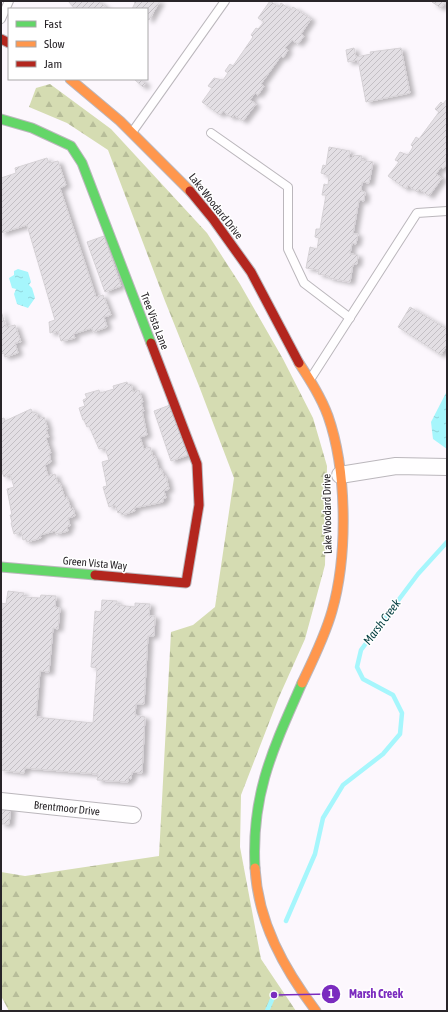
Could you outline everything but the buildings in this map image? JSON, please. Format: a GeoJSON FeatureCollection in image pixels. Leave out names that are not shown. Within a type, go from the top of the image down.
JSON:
{"type":"FeatureCollection","features":[{"type":"Feature","properties":{"kind":"street","name":"Lake Woodard Drive"},"geometry":{"type":"LineString","coordinates":[[71,80],[94,97],[160,158],[200,204],[232,246],[250,272],[292,350],[310,378],[330,425],[340,475],[342,534],[336,596],[328,623],[266,773],[258,802],[255,832],[255,882],[265,923],[288,973],[316,1011]]}},
{"type":"Feature","properties":{"kind":"street","name":"Tree Vista Lane"},"geometry":{"type":"LineString","coordinates":[[1,119],[32,128],[71,146],[82,163],[197,464],[199,505],[186,583]]}},
{"type":"Feature","properties":{"kind":"street"},"geometry":{"type":"LineString","coordinates":[[340,475],[396,466],[447,467]]}},
{"type":"Feature","properties":{"kind":"street","name":"Green Vista Way"},"geometry":{"type":"LineString","coordinates":[[1,567],[186,583]]}},
{"type":"Feature","properties":{"kind":"street","name":"Brentmoor Drive"},"geometry":{"type":"LineString","coordinates":[[1,801],[133,815]]}},
{"type":"Feature","properties":{"kind":"lane"},"geometry":{"type":"LineString","coordinates":[[1,19],[9,1]]}},
{"type":"Feature","properties":{"kind":"lane"},"geometry":{"type":"LineString","coordinates":[[133,132],[225,1]]}},
{"type":"Feature","properties":{"kind":"lane"},"geometry":{"type":"LineString","coordinates":[[211,132],[288,188],[288,249],[304,283],[350,318]]}},
{"type":"Feature","properties":{"kind":"lane"},"geometry":{"type":"LineString","coordinates":[[310,378],[350,318],[416,213],[447,210]]}},
{"type":"Feature","properties":{"kind":"green space"},"geometry":{"type":"Polygon","coordinates":[[[50,84],[111,129],[207,233],[240,284],[283,359],[313,418],[327,466],[325,565],[305,639],[279,697],[241,795],[240,847],[261,959],[296,1011],[9,1011],[1,996],[1,872],[25,876],[159,856],[171,632],[193,625],[215,607],[234,478],[108,150],[67,123],[29,107],[36,88],[50,84]]]}},
{"type":"Feature","properties":{"kind":"water"},"geometry":{"type":"Polygon","coordinates":[[[18,269],[28,272],[31,282],[29,285],[32,288],[35,298],[28,308],[17,304],[14,294],[16,289],[12,288],[9,278],[14,275],[14,271],[18,269]]]}},
{"type":"Feature","properties":{"kind":"water"},"geometry":{"type":"Polygon","coordinates":[[[447,391],[447,449],[433,439],[431,422],[447,391]]]}},
{"type":"Feature","properties":{"kind":"waterway","name":"Marsh Creek"},"geometry":{"type":"LineString","coordinates":[[286,921],[315,854],[323,818],[343,785],[383,754],[400,734],[402,713],[393,695],[363,679],[357,667],[361,650],[418,574],[447,542]]}},
{"type":"Feature","properties":{"kind":"waterway","name":"Marsh Creek"},"geometry":{"type":"LineString","coordinates":[[267,1011],[274,995]]}},
{"type":"Feature","properties":{"kind":"traffic: fast"},"geometry":{"type":"LineString","coordinates":[[1,119],[32,128],[71,146],[82,163],[151,343]]}},
{"type":"Feature","properties":{"kind":"traffic: fast"},"geometry":{"type":"LineString","coordinates":[[1,567],[95,575]]}},
{"type":"Feature","properties":{"kind":"traffic: fast"},"geometry":{"type":"LineString","coordinates":[[255,868],[255,842],[260,794],[273,751],[302,683]]}},
{"type":"Feature","properties":{"kind":"traffic: slow"},"geometry":{"type":"LineString","coordinates":[[71,80],[120,121],[190,191]]}},
{"type":"Feature","properties":{"kind":"traffic: slow"},"geometry":{"type":"LineString","coordinates":[[299,363],[319,395],[328,416],[339,461],[343,513],[341,564],[332,611],[322,639],[302,683]]}},
{"type":"Feature","properties":{"kind":"traffic: slow"},"geometry":{"type":"LineString","coordinates":[[255,868],[257,888],[267,926],[283,962],[293,979],[316,1011]]}},
{"type":"Feature","properties":{"kind":"traffic: jam"},"geometry":{"type":"LineString","coordinates":[[1,39],[8,42]]}},
{"type":"Feature","properties":{"kind":"traffic: jam"},"geometry":{"type":"LineString","coordinates":[[190,191],[213,219],[251,272],[299,363]]}},
{"type":"Feature","properties":{"kind":"traffic: jam"},"geometry":{"type":"LineString","coordinates":[[95,575],[186,583],[199,505],[197,464],[151,343]]}},
{"type":"Feature","properties":{"kind":"place","name":"Marsh Creek"},"geometry":{"type":"Point","coordinates":[274,995]}}]}
